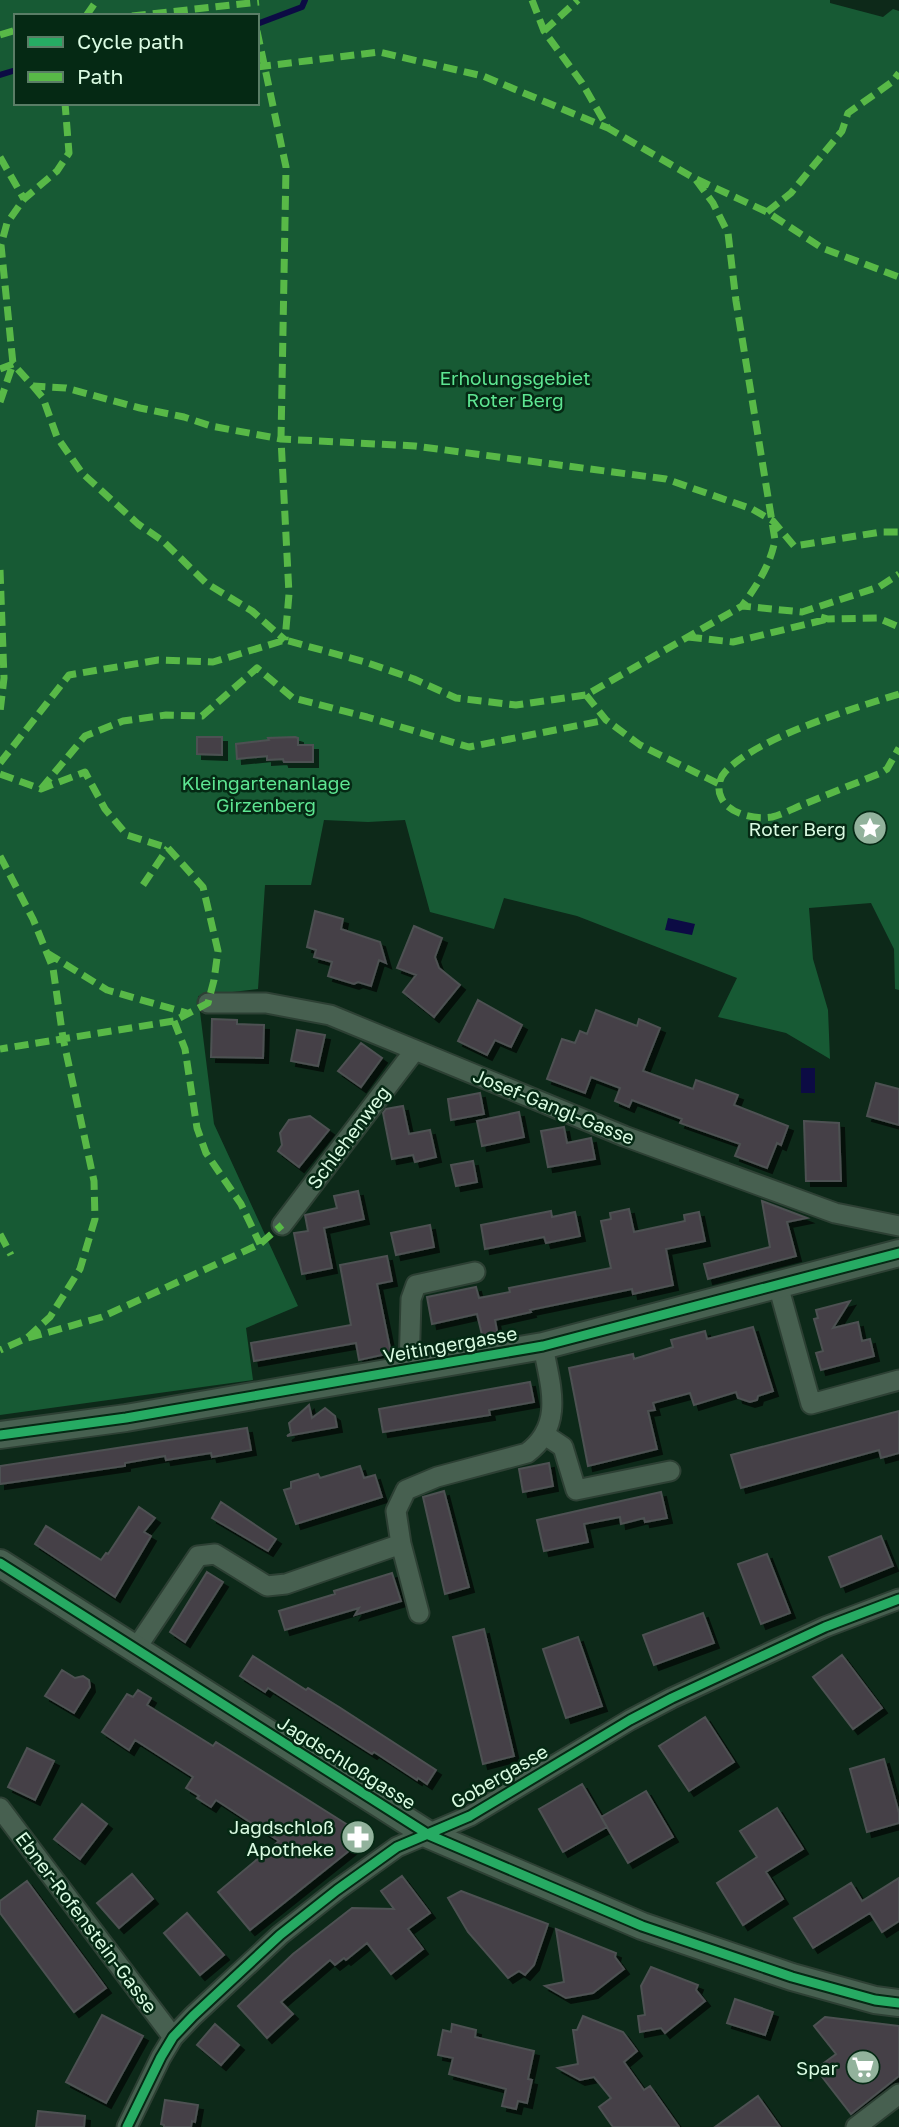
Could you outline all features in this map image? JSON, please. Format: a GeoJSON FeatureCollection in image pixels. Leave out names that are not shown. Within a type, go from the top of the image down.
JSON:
{"type":"FeatureCollection","features":[{"type":"Feature","properties":{"kind":"street","name":"Josef-Gangl-Gasse"},"geometry":{"type":"LineString","coordinates":[[208,1003],[266,1003],[330,1015],[624,1136],[835,1213],[899,1226]]}},
{"type":"Feature","properties":{"kind":"street","name":"Schlehenweg"},"geometry":{"type":"LineString","coordinates":[[282,1225],[415,1050]]}},
{"type":"Feature","properties":{"kind":"street","name":"Veitingergasse"},"geometry":{"type":"LineString","coordinates":[[0,1435],[126,1418],[543,1346],[899,1253]]}},
{"type":"Feature","properties":{"kind":"street"},"geometry":{"type":"LineString","coordinates":[[409,1370],[411,1298],[416,1285],[475,1272]]}},
{"type":"Feature","properties":{"kind":"street"},"geometry":{"type":"LineString","coordinates":[[778,1286],[811,1404],[899,1380]]}},
{"type":"Feature","properties":{"kind":"street"},"geometry":{"type":"LineString","coordinates":[[419,1613],[401,1544],[396,1511],[406,1490],[438,1477],[527,1453],[537,1445],[551,1420],[553,1404],[543,1346]]}},
{"type":"Feature","properties":{"kind":"street"},"geometry":{"type":"LineString","coordinates":[[545,1435],[563,1447],[576,1490],[670,1471]]}},
{"type":"Feature","properties":{"kind":"street"},"geometry":{"type":"LineString","coordinates":[[135,1650],[198,1556],[215,1554],[267,1586],[286,1584],[401,1544]]}},
{"type":"Feature","properties":{"kind":"street","name":"Jagdschloßgasse"},"geometry":{"type":"LineString","coordinates":[[0,1563],[429,1835],[642,1926],[801,1979],[875,2000],[899,2003]]}},
{"type":"Feature","properties":{"kind":"street","name":"Gobergasse"},"geometry":{"type":"LineString","coordinates":[[127,2127],[142,2092],[173,2036],[280,1935],[337,1889],[397,1847],[470,1816],[630,1720],[672,1698],[825,1627],[899,1599]]}},
{"type":"Feature","properties":{"kind":"street","name":"Ebner-Rofenstein-Gasse"},"geometry":{"type":"LineString","coordinates":[[0,1808],[173,2036]]}},
{"type":"Feature","properties":{"kind":"street"},"geometry":{"type":"LineString","coordinates":[[856,2127],[899,2094]]}},
{"type":"Feature","properties":{"kind":"green space","name":"Erholungsgebiet Roter Berg"},"geometry":{"type":"Polygon","coordinates":[[[0,0],[830,0],[830,3],[883,17],[893,9],[899,11],[899,990],[895,989],[894,949],[871,903],[809,908],[813,959],[828,1010],[830,1059],[786,1033],[718,1017],[737,978],[577,916],[504,898],[494,929],[430,912],[405,820],[324,820],[311,885],[265,885],[258,989],[198,996],[214,1124],[298,1306],[246,1328],[253,1380],[0,1415],[0,0]]]}},
{"type":"Feature","properties":{"kind":"shaded area"},"geometry":{"type":"Polygon","coordinates":[[[668,918],[695,924],[692,935],[665,930],[668,918]]]}},
{"type":"Feature","properties":{"kind":"shaded area"},"geometry":{"type":"Polygon","coordinates":[[[801,1068],[815,1068],[815,1093],[801,1093],[801,1068]]]}},
{"type":"Feature","properties":{"kind":"building"},"geometry":{"type":"Polygon","coordinates":[[[197,737],[222,737],[222,755],[197,754],[197,737]]]}},
{"type":"Feature","properties":{"kind":"building"},"geometry":{"type":"Polygon","coordinates":[[[268,738],[298,738],[298,745],[313,745],[313,762],[267,760],[267,756],[237,759],[236,744],[269,740],[268,738]]]}},
{"type":"Feature","properties":{"kind":"building"},"geometry":{"type":"Polygon","coordinates":[[[315,911],[343,919],[341,929],[380,942],[386,963],[379,960],[371,986],[328,976],[332,962],[314,957],[316,950],[307,947],[315,911]]]}},
{"type":"Feature","properties":{"kind":"building"},"geometry":{"type":"Polygon","coordinates":[[[414,926],[442,938],[435,957],[439,968],[460,985],[434,1017],[403,992],[416,975],[397,968],[414,926]]]}},
{"type":"Feature","properties":{"kind":"building"},"geometry":{"type":"Polygon","coordinates":[[[478,1000],[522,1025],[511,1047],[495,1040],[487,1055],[458,1041],[478,1000]]]}},
{"type":"Feature","properties":{"kind":"building"},"geometry":{"type":"Polygon","coordinates":[[[596,1010],[637,1026],[639,1019],[660,1028],[643,1071],[693,1089],[696,1080],[738,1095],[734,1105],[788,1126],[781,1145],[777,1143],[767,1168],[735,1156],[740,1144],[680,1123],[682,1119],[632,1100],[629,1107],[615,1101],[620,1088],[591,1077],[585,1093],[547,1079],[562,1039],[575,1043],[580,1031],[587,1034],[596,1010]]]}},
{"type":"Feature","properties":{"kind":"building"},"geometry":{"type":"Polygon","coordinates":[[[212,1019],[237,1020],[237,1024],[264,1025],[263,1058],[211,1057],[212,1019]]]}},
{"type":"Feature","properties":{"kind":"building"},"geometry":{"type":"Polygon","coordinates":[[[297,1030],[325,1035],[318,1066],[291,1061],[297,1030]]]}},
{"type":"Feature","properties":{"kind":"building"},"geometry":{"type":"Polygon","coordinates":[[[361,1043],[382,1058],[361,1087],[338,1071],[361,1043]]]}},
{"type":"Feature","properties":{"kind":"building"},"geometry":{"type":"Polygon","coordinates":[[[876,1083],[899,1089],[899,1125],[867,1116],[876,1083]]]}},
{"type":"Feature","properties":{"kind":"building"},"geometry":{"type":"Polygon","coordinates":[[[480,1093],[484,1114],[451,1120],[448,1099],[480,1093]]]}},
{"type":"Feature","properties":{"kind":"building"},"geometry":{"type":"Polygon","coordinates":[[[403,1106],[409,1134],[430,1130],[436,1157],[415,1162],[413,1155],[392,1159],[383,1113],[386,1109],[403,1106]]]}},
{"type":"Feature","properties":{"kind":"building"},"geometry":{"type":"Polygon","coordinates":[[[519,1112],[524,1137],[482,1146],[477,1121],[519,1112]]]}},
{"type":"Feature","properties":{"kind":"building"},"geometry":{"type":"Polygon","coordinates":[[[310,1116],[329,1130],[299,1167],[278,1151],[282,1145],[280,1133],[289,1120],[310,1116]]]}},
{"type":"Feature","properties":{"kind":"building"},"geometry":{"type":"Polygon","coordinates":[[[804,1121],[839,1123],[841,1181],[806,1181],[804,1121]]]}},
{"type":"Feature","properties":{"kind":"building"},"geometry":{"type":"Polygon","coordinates":[[[564,1127],[567,1143],[591,1138],[595,1159],[548,1167],[541,1131],[564,1127]]]}},
{"type":"Feature","properties":{"kind":"building"},"geometry":{"type":"Polygon","coordinates":[[[473,1161],[477,1182],[456,1186],[451,1165],[473,1161]]]}},
{"type":"Feature","properties":{"kind":"building"},"geometry":{"type":"Polygon","coordinates":[[[358,1191],[364,1219],[324,1228],[332,1268],[302,1274],[294,1233],[308,1231],[305,1215],[337,1208],[334,1196],[358,1191]]]}},
{"type":"Feature","properties":{"kind":"building"},"geometry":{"type":"Polygon","coordinates":[[[762,1201],[807,1218],[787,1222],[796,1256],[708,1279],[704,1264],[770,1247],[762,1201]]]}},
{"type":"Feature","properties":{"kind":"building"},"geometry":{"type":"Polygon","coordinates":[[[629,1209],[634,1232],[685,1221],[684,1215],[699,1212],[705,1241],[666,1249],[673,1285],[633,1294],[632,1289],[530,1310],[531,1312],[495,1320],[498,1336],[483,1339],[477,1314],[432,1324],[427,1297],[476,1287],[479,1298],[510,1292],[509,1288],[611,1268],[601,1221],[611,1219],[610,1213],[629,1209]]]}},
{"type":"Feature","properties":{"kind":"building"},"geometry":{"type":"Polygon","coordinates":[[[551,1211],[552,1217],[575,1212],[580,1236],[546,1243],[544,1237],[485,1249],[481,1225],[551,1211]]]}},
{"type":"Feature","properties":{"kind":"building"},"geometry":{"type":"Polygon","coordinates":[[[430,1225],[434,1247],[396,1255],[391,1233],[430,1225]]]}},
{"type":"Feature","properties":{"kind":"building"},"geometry":{"type":"Polygon","coordinates":[[[387,1256],[392,1281],[377,1284],[391,1353],[359,1360],[356,1343],[254,1361],[251,1343],[351,1325],[340,1265],[387,1256]]]}},
{"type":"Feature","properties":{"kind":"building"},"geometry":{"type":"Polygon","coordinates":[[[850,1301],[833,1328],[858,1322],[862,1341],[870,1339],[874,1356],[821,1370],[816,1353],[823,1351],[814,1319],[818,1318],[816,1310],[850,1301]]]}},
{"type":"Feature","properties":{"kind":"building"},"geometry":{"type":"Polygon","coordinates":[[[753,1327],[773,1391],[750,1402],[738,1398],[736,1392],[694,1405],[690,1393],[653,1403],[655,1410],[648,1411],[657,1449],[588,1466],[569,1368],[633,1354],[634,1359],[673,1347],[671,1340],[705,1331],[707,1339],[753,1327]]]}},
{"type":"Feature","properties":{"kind":"building"},"geometry":{"type":"Polygon","coordinates":[[[530,1382],[534,1402],[489,1410],[490,1415],[383,1432],[379,1409],[530,1382]]]}},
{"type":"Feature","properties":{"kind":"building"},"geometry":{"type":"Polygon","coordinates":[[[309,1405],[312,1418],[325,1408],[335,1416],[337,1427],[287,1436],[291,1433],[289,1423],[309,1405]]]}},
{"type":"Feature","properties":{"kind":"building"},"geometry":{"type":"Polygon","coordinates":[[[899,1411],[899,1453],[881,1458],[879,1450],[741,1488],[731,1455],[899,1411]]]}},
{"type":"Feature","properties":{"kind":"building"},"geometry":{"type":"Polygon","coordinates":[[[247,1428],[251,1450],[212,1457],[211,1453],[166,1460],[165,1456],[125,1463],[125,1466],[0,1484],[0,1466],[247,1428]]]}},
{"type":"Feature","properties":{"kind":"building"},"geometry":{"type":"Polygon","coordinates":[[[549,1463],[553,1486],[523,1492],[519,1469],[549,1463]]]}},
{"type":"Feature","properties":{"kind":"building"},"geometry":{"type":"Polygon","coordinates":[[[360,1466],[364,1478],[375,1475],[382,1497],[296,1524],[284,1490],[291,1488],[291,1482],[318,1474],[320,1478],[360,1466]]]}},
{"type":"Feature","properties":{"kind":"building"},"geometry":{"type":"Polygon","coordinates":[[[444,1491],[469,1587],[445,1594],[423,1497],[444,1491]]]}},
{"type":"Feature","properties":{"kind":"building"},"geometry":{"type":"Polygon","coordinates":[[[661,1492],[667,1518],[645,1522],[644,1518],[621,1524],[620,1517],[584,1524],[588,1542],[544,1551],[537,1520],[661,1492]]]}},
{"type":"Feature","properties":{"kind":"building"},"geometry":{"type":"Polygon","coordinates":[[[221,1502],[276,1539],[268,1551],[212,1518],[221,1502]]]}},
{"type":"Feature","properties":{"kind":"building"},"geometry":{"type":"Polygon","coordinates":[[[139,1507],[155,1518],[144,1532],[151,1536],[115,1597],[35,1544],[46,1526],[101,1560],[108,1554],[139,1507]]]}},
{"type":"Feature","properties":{"kind":"building"},"geometry":{"type":"Polygon","coordinates":[[[881,1536],[893,1566],[841,1587],[829,1557],[881,1536]]]}},
{"type":"Feature","properties":{"kind":"building"},"geometry":{"type":"Polygon","coordinates":[[[767,1554],[790,1613],[761,1624],[738,1564],[767,1554]]]}},
{"type":"Feature","properties":{"kind":"building"},"geometry":{"type":"Polygon","coordinates":[[[207,1572],[223,1582],[185,1642],[170,1632],[207,1572]]]}},
{"type":"Feature","properties":{"kind":"building"},"geometry":{"type":"Polygon","coordinates":[[[392,1573],[401,1601],[355,1615],[359,1608],[285,1630],[279,1611],[392,1573]]]}},
{"type":"Feature","properties":{"kind":"building"},"geometry":{"type":"Polygon","coordinates":[[[703,1613],[714,1643],[654,1665],[643,1635],[703,1613]]]}},
{"type":"Feature","properties":{"kind":"building"},"geometry":{"type":"Polygon","coordinates":[[[484,1629],[514,1756],[483,1764],[453,1637],[484,1629]]]}},
{"type":"Feature","properties":{"kind":"building"},"geometry":{"type":"Polygon","coordinates":[[[578,1637],[602,1706],[566,1718],[543,1649],[578,1637]]]}},
{"type":"Feature","properties":{"kind":"building"},"geometry":{"type":"Polygon","coordinates":[[[842,1655],[882,1708],[853,1729],[813,1677],[842,1655]]]}},
{"type":"Feature","properties":{"kind":"building"},"geometry":{"type":"Polygon","coordinates":[[[253,1656],[306,1690],[308,1688],[339,1707],[436,1770],[427,1784],[374,1752],[372,1754],[268,1688],[265,1692],[240,1676],[253,1656]]]}},
{"type":"Feature","properties":{"kind":"building"},"geometry":{"type":"Polygon","coordinates":[[[62,1670],[75,1678],[83,1676],[89,1680],[90,1687],[74,1713],[45,1696],[62,1670]]]}},
{"type":"Feature","properties":{"kind":"building"},"geometry":{"type":"Polygon","coordinates":[[[138,1690],[151,1698],[147,1705],[213,1746],[216,1742],[359,1832],[360,1842],[250,1930],[218,1892],[279,1841],[216,1800],[211,1807],[197,1798],[199,1796],[186,1788],[193,1777],[135,1740],[129,1750],[102,1732],[127,1694],[133,1697],[138,1690]]]}},
{"type":"Feature","properties":{"kind":"building"},"geometry":{"type":"Polygon","coordinates":[[[705,1717],[734,1762],[689,1791],[659,1746],[705,1717]]]}},
{"type":"Feature","properties":{"kind":"building"},"geometry":{"type":"Polygon","coordinates":[[[27,1748],[54,1761],[35,1800],[8,1787],[27,1748]]]}},
{"type":"Feature","properties":{"kind":"building"},"geometry":{"type":"Polygon","coordinates":[[[884,1759],[899,1813],[899,1823],[867,1832],[850,1769],[884,1759]]]}},
{"type":"Feature","properties":{"kind":"building"},"geometry":{"type":"Polygon","coordinates":[[[582,1784],[607,1827],[563,1852],[539,1809],[582,1784]]]}},
{"type":"Feature","properties":{"kind":"building"},"geometry":{"type":"Polygon","coordinates":[[[646,1791],[673,1837],[628,1863],[601,1817],[646,1791]]]}},
{"type":"Feature","properties":{"kind":"building"},"geometry":{"type":"Polygon","coordinates":[[[82,1804],[107,1824],[80,1859],[54,1839],[82,1804]]]}},
{"type":"Feature","properties":{"kind":"building"},"geometry":{"type":"Polygon","coordinates":[[[777,1808],[803,1849],[766,1872],[783,1899],[743,1925],[717,1883],[757,1857],[740,1831],[777,1808]]]}},
{"type":"Feature","properties":{"kind":"building"},"geometry":{"type":"Polygon","coordinates":[[[132,1874],[153,1899],[119,1928],[97,1903],[132,1874]]]}},
{"type":"Feature","properties":{"kind":"building"},"geometry":{"type":"Polygon","coordinates":[[[402,1876],[430,1913],[408,1929],[423,1949],[391,1974],[367,1943],[346,1960],[344,1958],[335,1965],[330,1960],[281,2002],[293,2014],[267,2038],[238,2006],[293,1954],[352,1908],[394,1909],[381,1891],[402,1876]]]}},
{"type":"Feature","properties":{"kind":"building"},"geometry":{"type":"Polygon","coordinates":[[[899,1878],[899,1921],[882,1932],[870,1913],[813,1948],[794,1918],[851,1883],[862,1901],[899,1878]]]}},
{"type":"Feature","properties":{"kind":"building"},"geometry":{"type":"Polygon","coordinates":[[[27,1881],[106,1988],[74,2012],[0,1913],[0,1901],[27,1881]]]}},
{"type":"Feature","properties":{"kind":"building"},"geometry":{"type":"Polygon","coordinates":[[[461,1891],[548,1924],[534,1965],[525,1975],[519,1971],[508,1978],[468,1932],[448,1898],[461,1891]]]}},
{"type":"Feature","properties":{"kind":"building"},"geometry":{"type":"Polygon","coordinates":[[[187,1913],[224,1955],[200,1975],[164,1933],[187,1913]]]}},
{"type":"Feature","properties":{"kind":"building"},"geometry":{"type":"Polygon","coordinates":[[[556,1929],[616,1953],[615,1957],[624,1969],[593,1993],[566,1998],[545,1986],[564,1982],[556,1929]]]}},
{"type":"Feature","properties":{"kind":"building"},"geometry":{"type":"Polygon","coordinates":[[[651,1967],[698,1985],[696,1990],[705,2001],[665,2033],[661,2028],[640,2032],[638,2016],[645,2015],[641,1986],[651,1967]]]}},
{"type":"Feature","properties":{"kind":"building"},"geometry":{"type":"Polygon","coordinates":[[[735,1999],[773,2012],[765,2035],[727,2023],[735,1999]]]}},
{"type":"Feature","properties":{"kind":"building"},"geometry":{"type":"Polygon","coordinates":[[[102,2015],[143,2036],[106,2103],[66,2082],[102,2015]]]}},
{"type":"Feature","properties":{"kind":"building"},"geometry":{"type":"Polygon","coordinates":[[[583,2016],[623,2032],[637,2051],[624,2062],[644,2090],[650,2086],[679,2127],[613,2127],[599,2107],[611,2098],[594,2077],[580,2080],[558,2068],[578,2064],[573,2030],[577,2030],[583,2016]]]}},
{"type":"Feature","properties":{"kind":"building"},"geometry":{"type":"Polygon","coordinates":[[[825,2017],[899,2026],[899,2076],[851,2114],[816,2069],[836,2054],[814,2026],[825,2017]]]}},
{"type":"Feature","properties":{"kind":"building"},"geometry":{"type":"Polygon","coordinates":[[[215,2024],[239,2045],[221,2065],[197,2045],[215,2024]]]}},
{"type":"Feature","properties":{"kind":"building"},"geometry":{"type":"Polygon","coordinates":[[[452,2024],[476,2030],[475,2037],[534,2051],[528,2079],[532,2080],[527,2103],[518,2101],[516,2109],[502,2106],[506,2089],[449,2074],[453,2058],[438,2055],[443,2030],[451,2032],[452,2024]]]}},
{"type":"Feature","properties":{"kind":"building"},"geometry":{"type":"Polygon","coordinates":[[[758,2096],[780,2127],[715,2127],[758,2096]]]}},
{"type":"Feature","properties":{"kind":"building"},"geometry":{"type":"Polygon","coordinates":[[[165,2100],[198,2105],[195,2122],[192,2121],[191,2127],[164,2127],[161,2124],[165,2100]]]}},
{"type":"Feature","properties":{"kind":"building"},"geometry":{"type":"Polygon","coordinates":[[[38,2111],[85,2116],[84,2127],[36,2127],[38,2111]]]}},
{"type":"Feature","properties":{"kind":"waterway"},"geometry":{"type":"LineString","coordinates":[[259,23],[302,7],[305,0]]}},
{"type":"Feature","properties":{"kind":"waterway"},"geometry":{"type":"LineString","coordinates":[[0,75],[14,71]]}},
{"type":"Feature","properties":{"kind":"marked path"},"geometry":{"type":"LineString","coordinates":[[87,14],[97,0]]}},
{"type":"Feature","properties":{"kind":"marked path"},"geometry":{"type":"LineString","coordinates":[[532,0],[544,31],[582,83],[608,128],[694,178],[767,212],[822,248],[899,277]]}},
{"type":"Feature","properties":{"kind":"marked path"},"geometry":{"type":"LineString","coordinates":[[544,31],[578,0]]}},
{"type":"Feature","properties":{"kind":"marked path"},"geometry":{"type":"LineString","coordinates":[[150,14],[259,2]]}},
{"type":"Feature","properties":{"kind":"marked path"},"geometry":{"type":"LineString","coordinates":[[0,35],[14,31]]}},
{"type":"Feature","properties":{"kind":"marked path"},"geometry":{"type":"LineString","coordinates":[[259,40],[286,167],[281,439],[289,594],[285,640]]}},
{"type":"Feature","properties":{"kind":"marked path"},"geometry":{"type":"LineString","coordinates":[[259,67],[379,52],[483,76],[608,128]]}},
{"type":"Feature","properties":{"kind":"marked path"},"geometry":{"type":"LineString","coordinates":[[767,212],[791,193],[842,131],[848,113],[892,82],[899,73]]}},
{"type":"Feature","properties":{"kind":"marked path"},"geometry":{"type":"LineString","coordinates":[[0,402],[13,364],[1,245],[7,223],[24,199],[57,171],[69,153],[65,105]]}},
{"type":"Feature","properties":{"kind":"marked path"},"geometry":{"type":"LineString","coordinates":[[0,157],[24,199]]}},
{"type":"Feature","properties":{"kind":"marked path"},"geometry":{"type":"LineString","coordinates":[[696,180],[713,203],[728,233],[736,301],[775,540],[766,567],[742,606]]}},
{"type":"Feature","properties":{"kind":"marked path"},"geometry":{"type":"LineString","coordinates":[[0,369],[13,364],[33,386],[66,388],[211,426],[281,439],[415,446],[666,479],[752,509],[773,521],[794,546],[881,532],[899,532]]}},
{"type":"Feature","properties":{"kind":"marked path"},"geometry":{"type":"LineString","coordinates":[[33,386],[43,398],[57,437],[82,473],[138,524],[163,541],[206,583],[252,611],[285,640]]}},
{"type":"Feature","properties":{"kind":"marked path"},"geometry":{"type":"LineString","coordinates":[[0,570],[4,678],[0,712]]}},
{"type":"Feature","properties":{"kind":"marked path"},"geometry":{"type":"LineString","coordinates":[[0,763],[69,675],[158,660],[213,662],[285,640],[365,662],[414,679],[456,698],[516,705],[586,695],[742,606],[802,612],[879,587],[899,574]]}},
{"type":"Feature","properties":{"kind":"marked path"},"geometry":{"type":"LineString","coordinates":[[821,617],[878,618],[899,627]]}},
{"type":"Feature","properties":{"kind":"marked path"},"geometry":{"type":"LineString","coordinates":[[688,637],[733,642],[828,619]]}},
{"type":"Feature","properties":{"kind":"marked path"},"geometry":{"type":"LineString","coordinates":[[41,789],[85,736],[123,721],[166,715],[202,716],[257,668],[293,698],[469,747],[606,720]]}},
{"type":"Feature","properties":{"kind":"marked path"},"geometry":{"type":"LineString","coordinates":[[899,694],[857,707],[759,747],[725,772],[719,784],[720,794],[725,803],[736,812],[758,818],[772,817],[881,773],[887,769],[899,748]]}},
{"type":"Feature","properties":{"kind":"marked path"},"geometry":{"type":"LineString","coordinates":[[586,695],[606,720],[640,745],[719,784]]}},
{"type":"Feature","properties":{"kind":"marked path"},"geometry":{"type":"LineString","coordinates":[[0,774],[41,789],[85,772],[105,809],[127,835],[168,848],[203,887],[218,951],[208,1003],[174,1021],[0,1049]]}},
{"type":"Feature","properties":{"kind":"marked path"},"geometry":{"type":"LineString","coordinates":[[143,885],[168,848]]}},
{"type":"Feature","properties":{"kind":"marked path"},"geometry":{"type":"LineString","coordinates":[[0,856],[33,919],[53,968],[63,1038],[94,1181],[95,1219],[80,1269],[50,1317],[27,1338],[0,1350]]}},
{"type":"Feature","properties":{"kind":"marked path"},"geometry":{"type":"LineString","coordinates":[[47,953],[107,990],[187,1013]]}},
{"type":"Feature","properties":{"kind":"marked path"},"geometry":{"type":"LineString","coordinates":[[174,1021],[185,1049],[197,1128],[206,1153],[241,1204],[260,1244]]}},
{"type":"Feature","properties":{"kind":"marked path"},"geometry":{"type":"LineString","coordinates":[[28,1338],[102,1317],[260,1244],[282,1225]]}},
{"type":"Feature","properties":{"kind":"marked path"},"geometry":{"type":"LineString","coordinates":[[0,1234],[11,1255]]}},
{"type":"Feature","properties":{"kind":"cycle path"},"geometry":{"type":"LineString","coordinates":[[0,1435],[126,1418],[543,1346],[899,1253]]}},
{"type":"Feature","properties":{"kind":"cycle path"},"geometry":{"type":"LineString","coordinates":[[0,1563],[429,1835],[642,1926],[792,1977],[875,2000],[899,2003]]}},
{"type":"Feature","properties":{"kind":"cycle path"},"geometry":{"type":"LineString","coordinates":[[127,2127],[161,2057],[173,2037],[193,2016],[280,1935],[397,1847],[470,1816],[630,1720],[672,1698],[825,1627],[899,1599]]}},
{"type":"Feature","properties":{"kind":"place","name":"Roter Berg"},"geometry":{"type":"Point","coordinates":[870,828]}},
{"type":"Feature","properties":{"kind":"place","name":"Jagdschloß Apotheke"},"geometry":{"type":"Point","coordinates":[358,1837]}},
{"type":"Feature","properties":{"kind":"place","name":"Spar"},"geometry":{"type":"Point","coordinates":[863,2067]}},
{"type":"Feature","properties":{"kind":"park label","name":"Kleingartenanlage Girzenberg"},"geometry":{"type":"Point","coordinates":[266,793]}}]}
